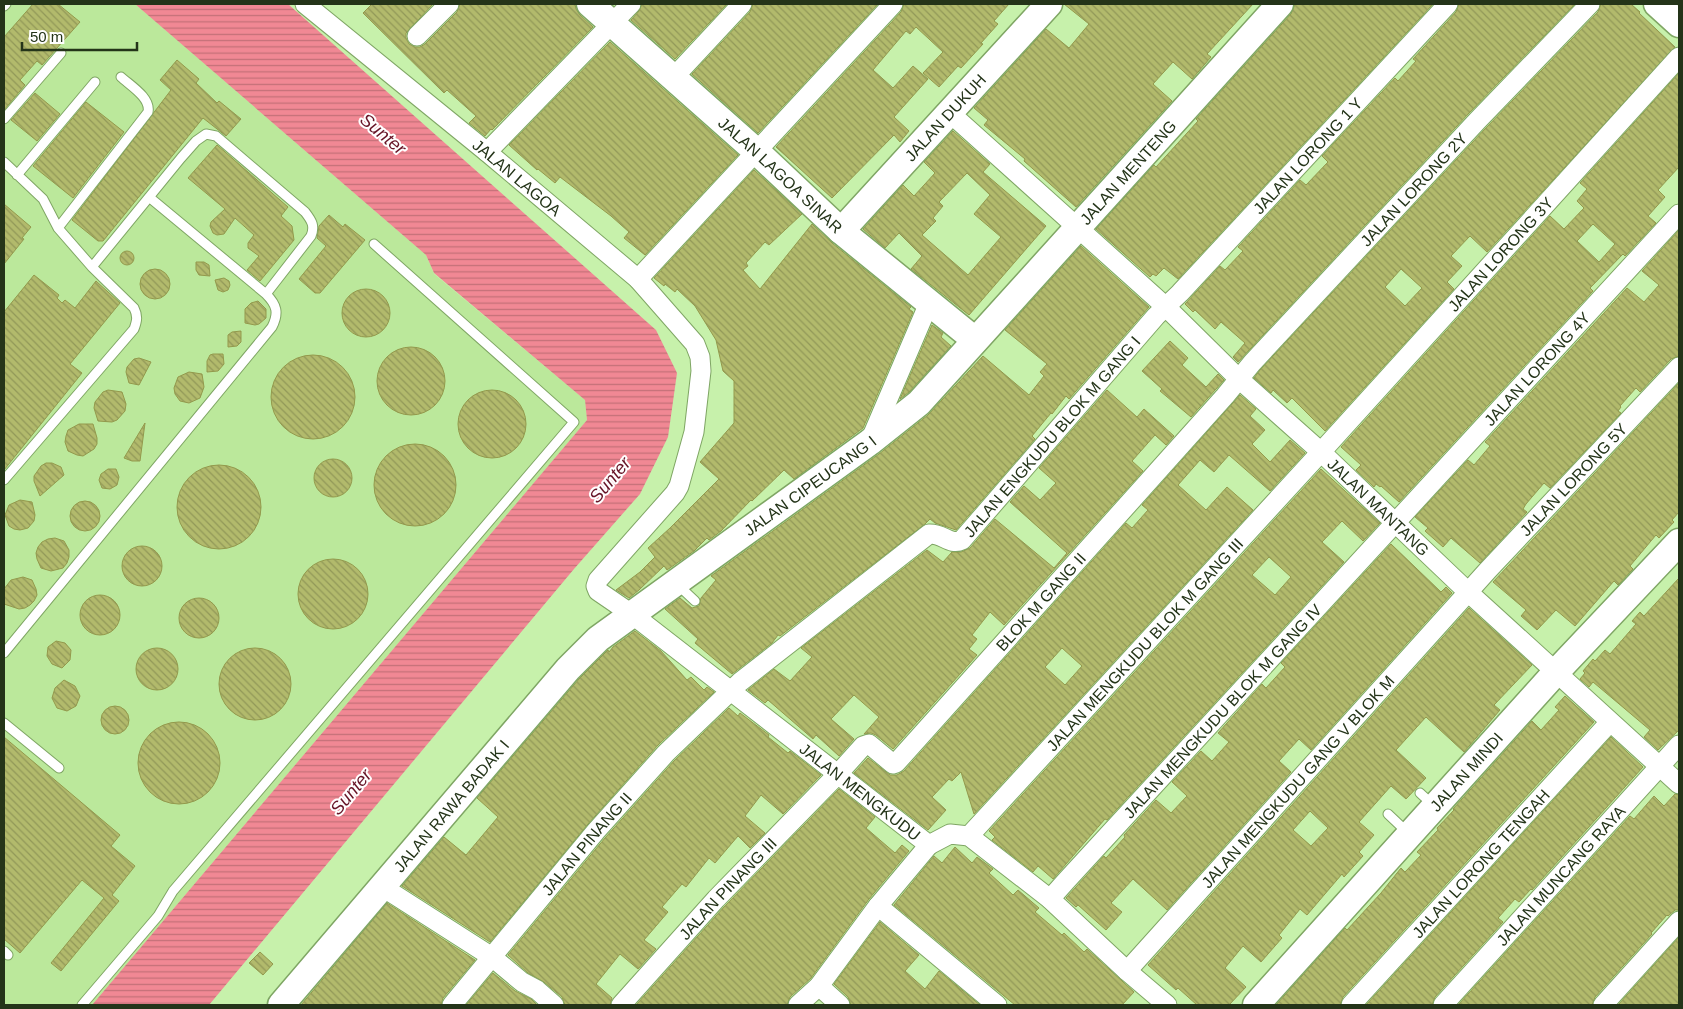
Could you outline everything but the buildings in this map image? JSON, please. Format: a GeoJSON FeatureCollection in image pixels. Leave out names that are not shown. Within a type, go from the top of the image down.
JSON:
{"type":"FeatureCollection","features":[{"type":"Feature","properties":{"kind":"street","name":"JALAN LAGOA"},"geometry":{"type":"LineString","coordinates":[[305,4],[638,278],[695,344],[700,357],[701,371],[694,432],[679,486],[675,493],[598,580],[596,586],[598,592]]}},
{"type":"Feature","properties":{"kind":"street"},"geometry":{"type":"LineString","coordinates":[[417,36],[449,4]]}},
{"type":"Feature","properties":{"kind":"street","name":"JALAN LAGOA SINAR"},"geometry":{"type":"LineString","coordinates":[[590,4],[756,151],[841,231],[975,340]]}},
{"type":"Feature","properties":{"kind":"street"},"geometry":{"type":"LineString","coordinates":[[487,152],[631,4]]}},
{"type":"Feature","properties":{"kind":"street"},"geometry":{"type":"LineString","coordinates":[[674,77],[742,4]]}},
{"type":"Feature","properties":{"kind":"street"},"geometry":{"type":"LineString","coordinates":[[638,278],[893,4]]}},
{"type":"Feature","properties":{"kind":"street","name":"JALAN DUKUH"},"geometry":{"type":"LineString","coordinates":[[841,231],[1049,4]]}},
{"type":"Feature","properties":{"kind":"street","name":"JALAN MENTENG"},"geometry":{"type":"LineString","coordinates":[[975,340],[1079,228],[1280,4]]}},
{"type":"Feature","properties":{"kind":"street","name":"JALAN LORONG 1 Y"},"geometry":{"type":"LineString","coordinates":[[1166,307],[1448,4]]}},
{"type":"Feature","properties":{"kind":"street","name":"JALAN LORONG 2Y"},"geometry":{"type":"LineString","coordinates":[[1239,379],[1476,121],[1590,4]]}},
{"type":"Feature","properties":{"kind":"street"},"geometry":{"type":"LineString","coordinates":[[1657,4],[1679,24]]}},
{"type":"Feature","properties":{"kind":"street","name":"JALAN LORONG 3Y"},"geometry":{"type":"LineString","coordinates":[[1321,452],[1679,57]]}},
{"type":"Feature","properties":{"kind":"street","name":"JALAN MANTANG"},"geometry":{"type":"LineString","coordinates":[[950,113],[1166,307],[1239,379],[1321,452],[1468,592],[1679,784]]}},
{"type":"Feature","properties":{"kind":"street","name":"JALAN LORONG 4Y"},"geometry":{"type":"LineString","coordinates":[[1396,523],[1679,214]]}},
{"type":"Feature","properties":{"kind":"street"},"geometry":{"type":"LineString","coordinates":[[870,442],[929,303]]}},
{"type":"Feature","properties":{"kind":"street","name":"JALAN ENGKUDU BLOK M GANG I"},"geometry":{"type":"LineString","coordinates":[[736,687],[929,534],[942,535],[952,542],[962,540],[1166,307]]}},
{"type":"Feature","properties":{"kind":"street","name":"JALAN CIPEUCANG I"},"geometry":{"type":"LineString","coordinates":[[633,616],[870,442],[919,403],[975,340]]}},
{"type":"Feature","properties":{"kind":"street","name":"JALAN LORONG 5Y"},"geometry":{"type":"LineString","coordinates":[[1468,592],[1679,367]]}},
{"type":"Feature","properties":{"kind":"street","name":"BLOK M GANG II"},"geometry":{"type":"LineString","coordinates":[[837,775],[863,746],[869,744],[893,764],[896,763],[1239,379]]}},
{"type":"Feature","properties":{"kind":"street","name":"JALAN MENGKUDU BLOK M GANG III"},"geometry":{"type":"LineString","coordinates":[[969,836],[1321,452]]}},
{"type":"Feature","properties":{"kind":"street","name":"JALAN MENGKUDU BLOK M GANG IV"},"geometry":{"type":"LineString","coordinates":[[1050,900],[1079,866],[1396,523]]}},
{"type":"Feature","properties":{"kind":"street","name":"JALAN MINDI"},"geometry":{"type":"LineString","coordinates":[[1256,1005],[1410,835],[1428,800],[1557,671],[1679,542]]}},
{"type":"Feature","properties":{"kind":"street","name":"JALAN MENGKUDU"},"geometry":{"type":"LineString","coordinates":[[598,592],[736,687],[837,775],[929,845],[950,834],[969,836]]}},
{"type":"Feature","properties":{"kind":"street","name":"JALAN MENGKUDU GANG V BLOK M"},"geometry":{"type":"LineString","coordinates":[[1127,970],[1468,592]]}},
{"type":"Feature","properties":{"kind":"street","name":"JALAN RAWA BADAK I"},"geometry":{"type":"LineString","coordinates":[[281,1005],[568,669],[598,639],[633,616]]}},
{"type":"Feature","properties":{"kind":"street","name":"JALAN PINANG II"},"geometry":{"type":"LineString","coordinates":[[452,1005],[609,816],[666,753],[736,687]]}},
{"type":"Feature","properties":{"kind":"street","name":"JALAN LORONG TENGAH"},"geometry":{"type":"LineString","coordinates":[[1351,1005],[1610,722]]}},
{"type":"Feature","properties":{"kind":"street","name":"JALAN MUNCANG RAYA"},"geometry":{"type":"LineString","coordinates":[[1443,1005],[1679,745]]}},
{"type":"Feature","properties":{"kind":"street","name":"JALAN PINANG III"},"geometry":{"type":"LineString","coordinates":[[621,1005],[716,899],[837,775]]}},
{"type":"Feature","properties":{"kind":"street"},"geometry":{"type":"LineString","coordinates":[[969,836],[1050,900],[1167,1005]]}},
{"type":"Feature","properties":{"kind":"street"},"geometry":{"type":"LineString","coordinates":[[798,1005],[819,986],[878,906],[929,845]]}},
{"type":"Feature","properties":{"kind":"street"},"geometry":{"type":"LineString","coordinates":[[382,886],[492,957],[554,1005]]}},
{"type":"Feature","properties":{"kind":"street"},"geometry":{"type":"LineString","coordinates":[[878,906],[998,1005]]}},
{"type":"Feature","properties":{"kind":"street"},"geometry":{"type":"LineString","coordinates":[[1603,1005],[1679,921]]}},
{"type":"Feature","properties":{"kind":"street"},"geometry":{"type":"LineString","coordinates":[[819,986],[840,1005]]}},
{"type":"Feature","properties":{"kind":"lane"},"geometry":{"type":"LineString","coordinates":[[4,119],[61,53]]}},
{"type":"Feature","properties":{"kind":"lane"},"geometry":{"type":"LineString","coordinates":[[58,228],[148,112],[147,101],[121,78]]}},
{"type":"Feature","properties":{"kind":"lane"},"geometry":{"type":"LineString","coordinates":[[17,175],[95,82]]}},
{"type":"Feature","properties":{"kind":"lane"},"geometry":{"type":"LineString","coordinates":[[92,267],[196,141],[206,134],[216,136],[305,212],[313,224],[313,229],[306,243],[266,294]]}},
{"type":"Feature","properties":{"kind":"lane"},"geometry":{"type":"LineString","coordinates":[[4,162],[43,199],[58,228],[92,267],[134,308],[137,314],[134,329],[4,480]]}},
{"type":"Feature","properties":{"kind":"lane"},"geometry":{"type":"LineString","coordinates":[[4,653],[272,327],[276,318],[277,309],[273,301],[266,294],[149,196]]}},
{"type":"Feature","properties":{"kind":"lane"},"geometry":{"type":"LineString","coordinates":[[82,1005],[158,916],[174,891],[574,422],[374,244]]}},
{"type":"Feature","properties":{"kind":"lane"},"geometry":{"type":"LineString","coordinates":[[676,583],[695,601]]}},
{"type":"Feature","properties":{"kind":"lane"},"geometry":{"type":"LineString","coordinates":[[4,723],[59,768]]}},
{"type":"Feature","properties":{"kind":"lane"},"geometry":{"type":"LineString","coordinates":[[1388,814],[1410,835]]}},
{"type":"Feature","properties":{"kind":"shaded area"},"geometry":{"type":"Polygon","coordinates":[[[4,4],[135,4],[426,255],[434,274],[585,400],[587,420],[92,1005],[4,1005],[4,4]]]}},
{"type":"Feature","properties":{"kind":"water","name":"Sunter"},"geometry":{"type":"Polygon","coordinates":[[[135,4],[288,4],[656,330],[677,373],[668,437],[640,494],[574,569],[209,1005],[92,1005],[587,420],[585,400],[434,273],[426,255],[135,4]]]}}]}
